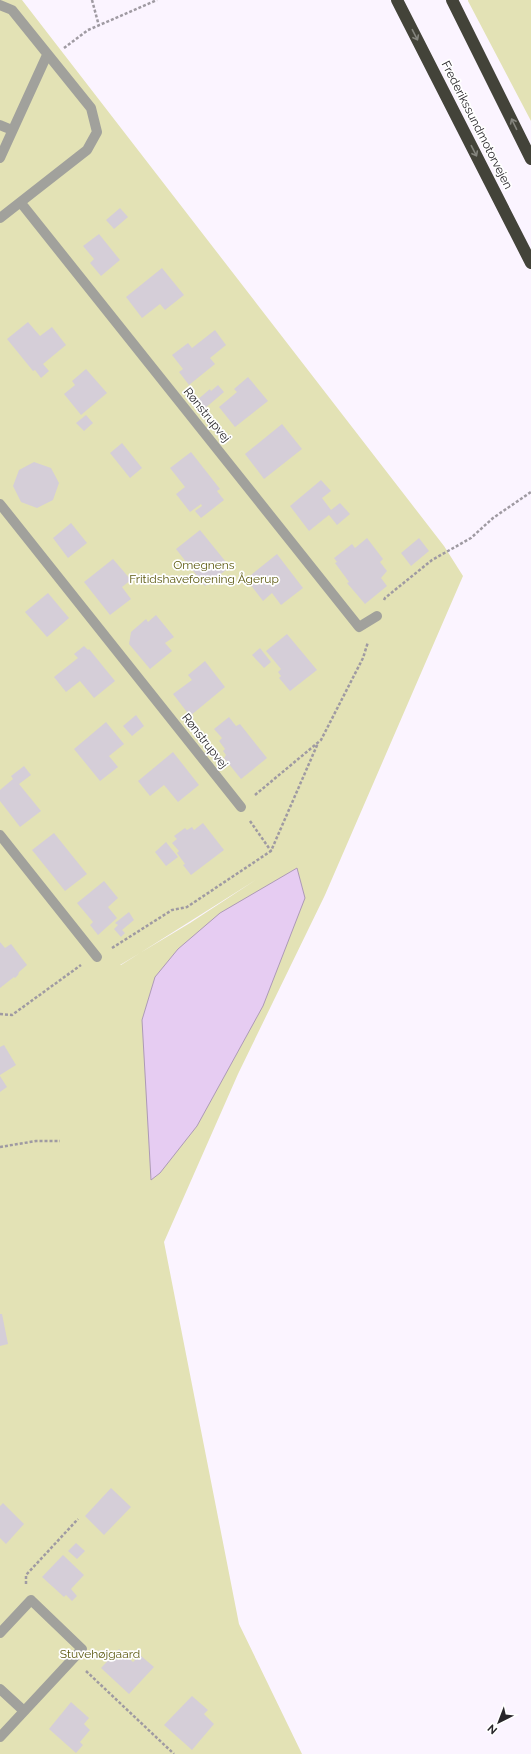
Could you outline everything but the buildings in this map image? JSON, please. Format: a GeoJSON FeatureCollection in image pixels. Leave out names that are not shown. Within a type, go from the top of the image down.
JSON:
{"type":"FeatureCollection","features":[{"type":"Feature","properties":{"kind":"highway","name":"Frederikssundmotorvejen"},"geometry":{"type":"LineString","coordinates":[[397,0],[531,263]]}},
{"type":"Feature","properties":{"kind":"highway"},"geometry":{"type":"LineString","coordinates":[[452,0],[531,159]]}},
{"type":"Feature","properties":{"kind":"street"},"geometry":{"type":"LineString","coordinates":[[0,5],[12,10],[91,108],[97,132],[87,150],[0,218]]}},
{"type":"Feature","properties":{"kind":"street"},"geometry":{"type":"LineString","coordinates":[[0,158],[47,55]]}},
{"type":"Feature","properties":{"kind":"street"},"geometry":{"type":"LineString","coordinates":[[0,125],[12,130]]}},
{"type":"Feature","properties":{"kind":"street","name":"Rønstrupvej"},"geometry":{"type":"LineString","coordinates":[[21,203],[359,626],[377,616]]}},
{"type":"Feature","properties":{"kind":"street","name":"Rønstrupvej"},"geometry":{"type":"LineString","coordinates":[[0,504],[241,807]]}},
{"type":"Feature","properties":{"kind":"street"},"geometry":{"type":"LineString","coordinates":[[0,835],[97,956]]}},
{"type":"Feature","properties":{"kind":"street"},"geometry":{"type":"LineString","coordinates":[[0,1633],[30,1600],[82,1649],[0,1737]]}},
{"type":"Feature","properties":{"kind":"street"},"geometry":{"type":"LineString","coordinates":[[0,1689],[24,1711]]}},
{"type":"Feature","properties":{"kind":"path"},"geometry":{"type":"LineString","coordinates":[[92,0],[99,26]]}},
{"type":"Feature","properties":{"kind":"path"},"geometry":{"type":"LineString","coordinates":[[47,55],[68,46],[88,30],[157,0]]}},
{"type":"Feature","properties":{"kind":"path"},"geometry":{"type":"LineString","coordinates":[[271,851],[241,807],[321,740],[363,658],[377,616],[385,598],[432,560],[465,541],[493,518],[531,492]]}},
{"type":"Feature","properties":{"kind":"path"},"geometry":{"type":"LineString","coordinates":[[0,1014],[12,1015],[82,964],[172,910],[187,907],[271,851],[318,743]]}},
{"type":"Feature","properties":{"kind":"path"},"geometry":{"type":"LineString","coordinates":[[0,1147],[36,1141],[60,1141]]}},
{"type":"Feature","properties":{"kind":"path"},"geometry":{"type":"LineString","coordinates":[[28,1603],[26,1575],[78,1519]]}},
{"type":"Feature","properties":{"kind":"path"},"geometry":{"type":"LineString","coordinates":[[73,1659],[174,1754]]}},
{"type":"Feature","properties":{"kind":"green space"},"geometry":{"type":"Polygon","coordinates":[[[0,0],[22,0],[444,546],[463,576],[325,895],[238,1074],[164,1242],[239,1624],[302,1754],[0,1754],[0,0]],[[257,879],[140,953],[190,923],[257,879]]]}},
{"type":"Feature","properties":{"kind":"green space"},"geometry":{"type":"Polygon","coordinates":[[[531,0],[531,121],[468,1],[531,0]]]}},
{"type":"Feature","properties":{"kind":"shaded area"},"geometry":{"type":"Polygon","coordinates":[[[297,868],[305,898],[263,1006],[197,1126],[160,1173],[151,1180],[142,1020],[155,977],[178,949],[220,913],[297,868]]]}},
{"type":"Feature","properties":{"kind":"park label","name":"Omegnens Fritidshaveforening Ågerup"},"geometry":{"type":"Point","coordinates":[204,572]}},
{"type":"Feature","properties":{"kind":"park label","name":"Stuvehøjgaard"},"geometry":{"type":"Point","coordinates":[100,1654]}}]}
